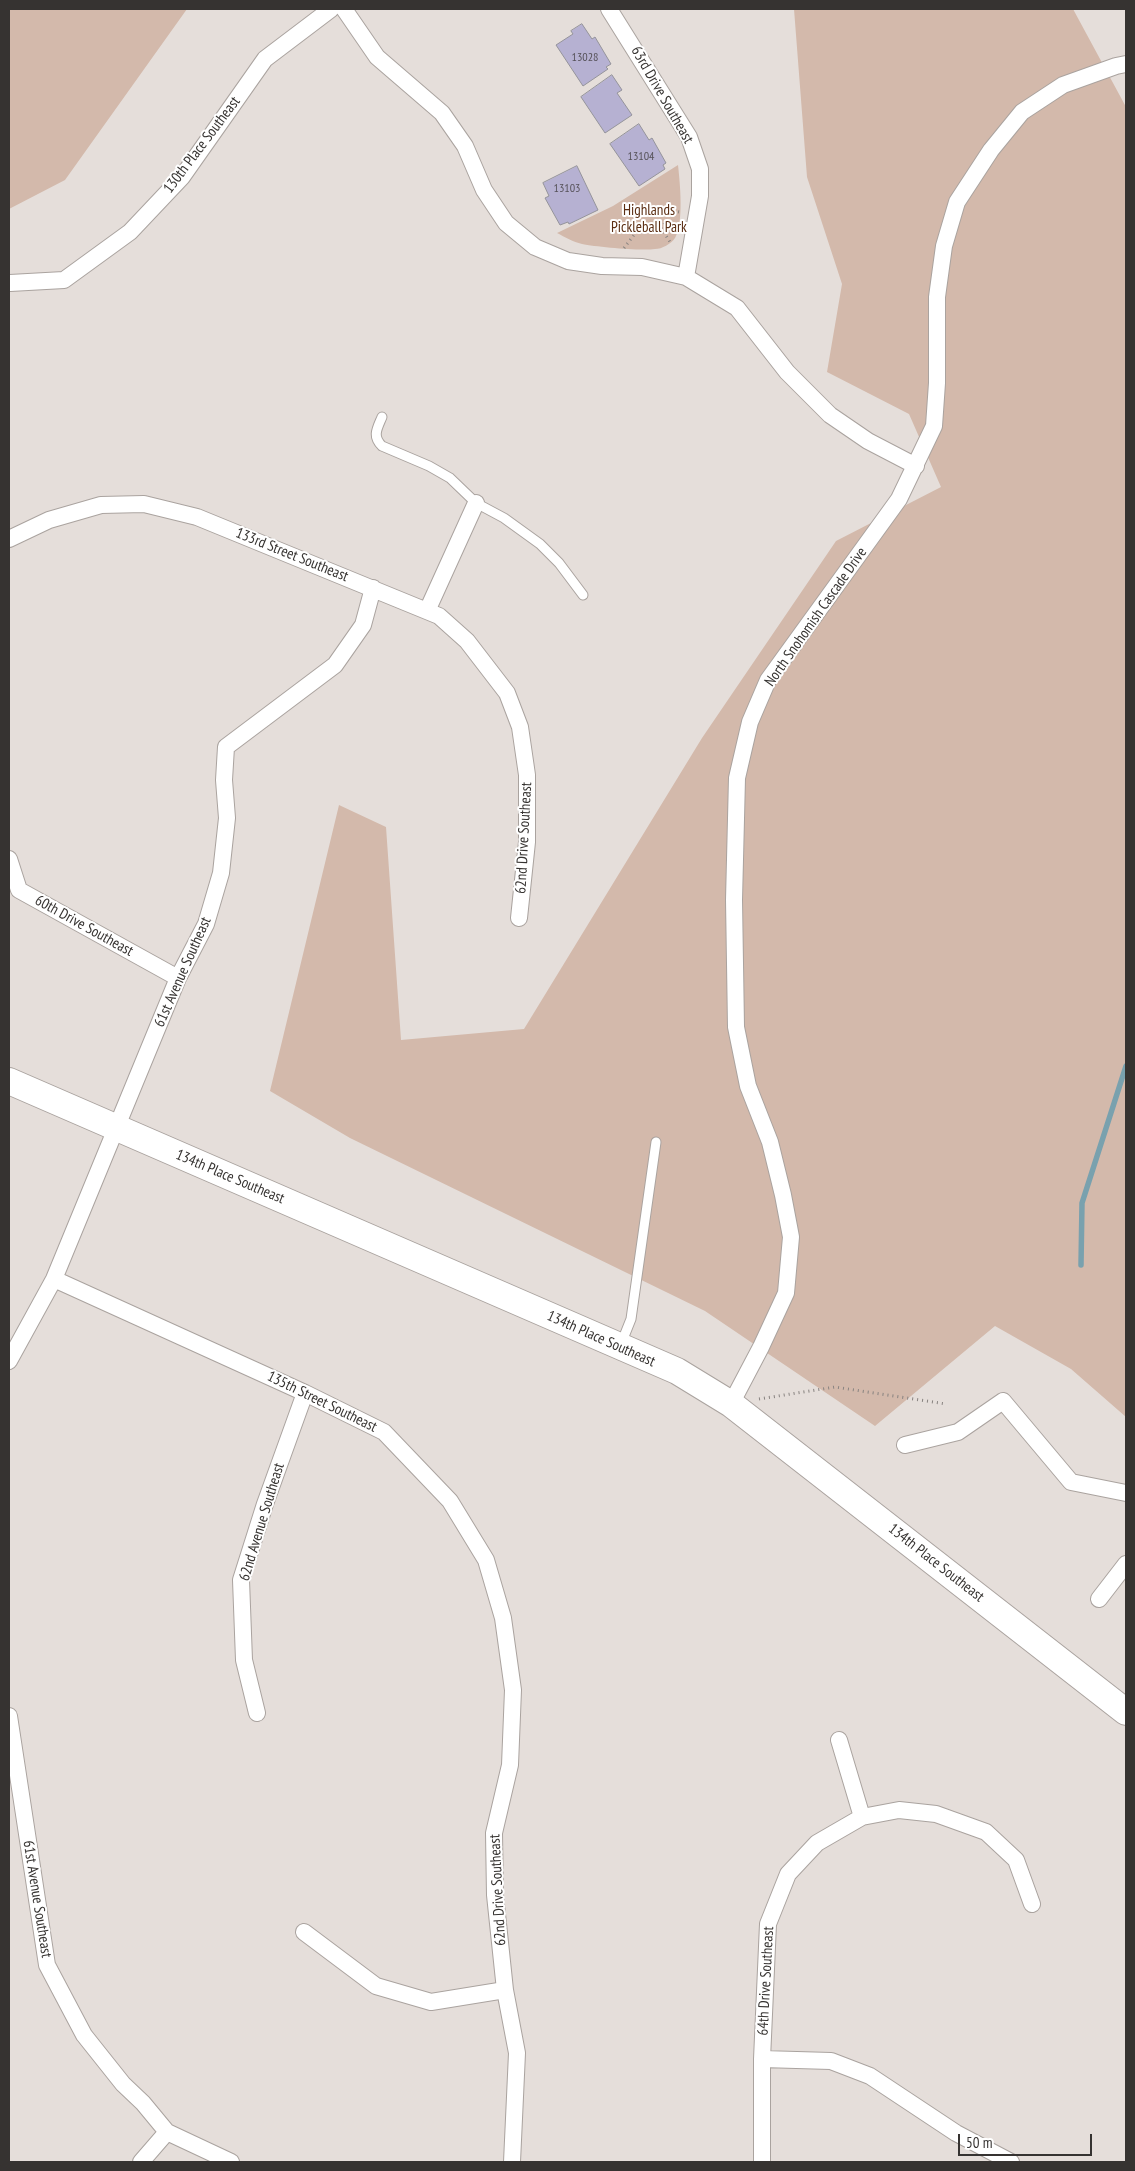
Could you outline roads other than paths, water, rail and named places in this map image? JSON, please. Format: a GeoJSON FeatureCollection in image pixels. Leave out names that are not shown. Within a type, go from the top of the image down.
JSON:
{"type":"FeatureCollection","features":[{"type":"Feature","properties":{"kind":"main road","name":"134th Place Southeast"},"geometry":{"type":"LineString","coordinates":[[9,1081],[677,1371],[731,1404],[1126,1712]]}},
{"type":"Feature","properties":{"kind":"street","name":"130th Place Southeast"},"geometry":{"type":"LineString","coordinates":[[10,283],[64,280],[130,232],[182,176],[265,59],[331,9]]}},
{"type":"Feature","properties":{"kind":"street"},"geometry":{"type":"LineString","coordinates":[[344,9],[377,57],[442,114],[465,146],[484,190],[506,223],[535,247],[568,261],[602,266],[642,267],[686,277],[738,308],[786,372],[830,415],[868,442],[916,466]]}},
{"type":"Feature","properties":{"kind":"street","name":"63rd Drive Southeast"},"geometry":{"type":"LineString","coordinates":[[609,9],[689,137],[700,168],[700,196],[686,277]]}},
{"type":"Feature","properties":{"kind":"street","name":"North Snohomish Cascade Drive"},"geometry":{"type":"LineString","coordinates":[[731,1404],[761,1347],[786,1293],[790,1237],[783,1195],[770,1142],[748,1086],[736,1027],[734,900],[737,778],[750,722],[768,680],[900,499],[934,426],[937,382],[937,297],[944,246],[957,202],[991,150],[1022,112],[1063,85],[1126,64]]}},
{"type":"Feature","properties":{"kind":"street"},"geometry":{"type":"LineString","coordinates":[[428,611],[476,503]]}},
{"type":"Feature","properties":{"kind":"street","name":"133rd Street Southeast"},"geometry":{"type":"LineString","coordinates":[[9,539],[49,520],[101,505],[144,504],[197,517],[440,616],[467,641],[506,693],[520,727]]}},
{"type":"Feature","properties":{"kind":"street","name":"61st Avenue Southeast"},"geometry":{"type":"LineString","coordinates":[[9,1361],[54,1279],[178,978],[206,924],[221,873],[227,818],[224,780],[226,748],[335,665],[363,625],[373,588]]}},
{"type":"Feature","properties":{"kind":"street","name":"62nd Drive Southeast"},"geometry":{"type":"LineString","coordinates":[[519,918],[527,842],[527,775],[520,727]]}},
{"type":"Feature","properties":{"kind":"street","name":"60th Drive Southeast"},"geometry":{"type":"LineString","coordinates":[[9,859],[19,890],[178,978]]}},
{"type":"Feature","properties":{"kind":"street","name":"135th Street Southeast"},"geometry":{"type":"LineString","coordinates":[[54,1279],[306,1393],[384,1432],[450,1501],[486,1560],[503,1618]]}},
{"type":"Feature","properties":{"kind":"street","name":"62nd Avenue Southeast"},"geometry":{"type":"LineString","coordinates":[[257,1713],[244,1660],[241,1580],[265,1504],[306,1393]]}},
{"type":"Feature","properties":{"kind":"street"},"geometry":{"type":"LineString","coordinates":[[905,1446],[958,1432],[1003,1401],[1071,1482],[1126,1493]]}},
{"type":"Feature","properties":{"kind":"street"},"geometry":{"type":"LineString","coordinates":[[1099,1599],[1126,1564]]}},
{"type":"Feature","properties":{"kind":"street","name":"62nd Drive Southeast"},"geometry":{"type":"LineString","coordinates":[[503,1618],[513,1690],[510,1765],[494,1833],[495,1895],[505,1990],[517,2053],[512,2162]]}},
{"type":"Feature","properties":{"kind":"street","name":"61st Avenue Southeast"},"geometry":{"type":"LineString","coordinates":[[9,1716],[47,1965],[84,2035],[123,2084],[143,2103],[167,2132]]}},
{"type":"Feature","properties":{"kind":"street"},"geometry":{"type":"LineString","coordinates":[[839,1740],[862,1817]]}},
{"type":"Feature","properties":{"kind":"street","name":"64th Drive Southeast"},"geometry":{"type":"LineString","coordinates":[[762,2162],[762,2059],[768,1924],[788,1874],[816,1843],[862,1817],[900,1810],[936,1814],[986,1832],[1016,1860],[1032,1904]]}},
{"type":"Feature","properties":{"kind":"street"},"geometry":{"type":"LineString","coordinates":[[304,1932],[376,1986],[385,1989],[431,2002],[505,1990]]}},
{"type":"Feature","properties":{"kind":"street"},"geometry":{"type":"LineString","coordinates":[[762,2059],[831,2061],[870,2076],[956,2133],[1011,2162]]}},
{"type":"Feature","properties":{"kind":"street"},"geometry":{"type":"LineString","coordinates":[[141,2162],[167,2132],[231,2162]]}},
{"type":"Feature","properties":{"kind":"lane"},"geometry":{"type":"LineString","coordinates":[[382,417],[375,434],[382,446],[429,466],[450,478],[476,503],[504,518],[540,544],[559,563],[583,595]]}},
{"type":"Feature","properties":{"kind":"lane"},"geometry":{"type":"LineString","coordinates":[[620,1347],[631,1319],[656,1142]]}},
{"type":"Feature","properties":{"kind":"waterway"},"geometry":{"type":"LineString","coordinates":[[1081,1265],[1082,1203],[1126,1066]]}},
{"type":"Feature","properties":{"kind":"park label","name":"Highlands Pickleball Park"},"geometry":{"type":"Point","coordinates":[649,220]}}]}
